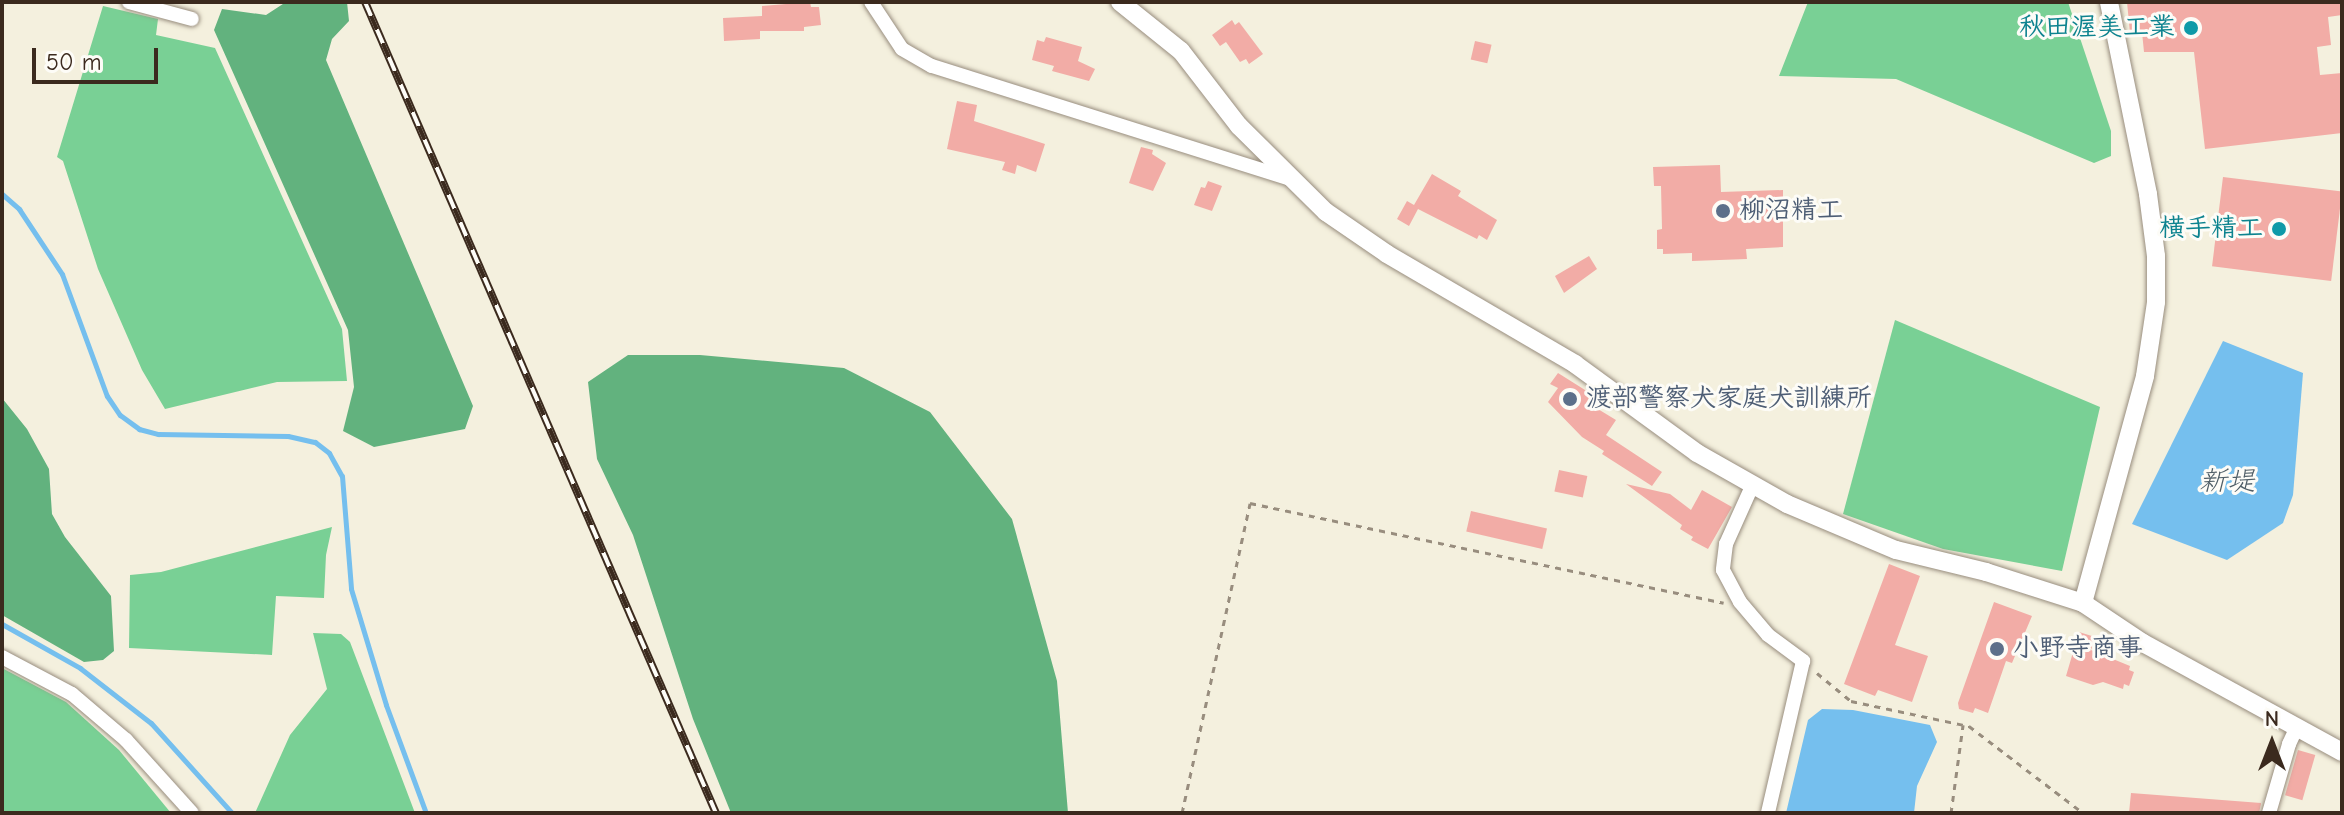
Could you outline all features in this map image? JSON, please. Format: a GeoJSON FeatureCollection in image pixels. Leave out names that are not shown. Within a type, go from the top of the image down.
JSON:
{"type":"FeatureCollection","features":[{"type":"Feature","properties":{"kind":"street"},"geometry":{"type":"LineString","coordinates":[[129,2],[192,19]]}},
{"type":"Feature","properties":{"kind":"street"},"geometry":{"type":"LineString","coordinates":[[871,2],[902,49],[932,66],[1290,179]]}},
{"type":"Feature","properties":{"kind":"street"},"geometry":{"type":"LineString","coordinates":[[1120,2],[1181,51],[1239,126],[1326,212],[1387,254],[1492,312],[1575,364],[1697,453],[1811,516],[1896,550],[1986,572],[2083,603],[2143,643],[2342,752]]}},
{"type":"Feature","properties":{"kind":"street"},"geometry":{"type":"LineString","coordinates":[[2083,603],[2145,376],[2156,302],[2156,256],[2148,194],[2109,2]]}},
{"type":"Feature","properties":{"kind":"street"},"geometry":{"type":"LineString","coordinates":[[1753,484],[1726,544],[1723,570],[1740,602],[1768,635],[1803,661],[1768,813]]}},
{"type":"Feature","properties":{"kind":"street"},"geometry":{"type":"LineString","coordinates":[[2,657],[72,694],[126,740],[192,813]]}},
{"type":"Feature","properties":{"kind":"street"},"geometry":{"type":"LineString","coordinates":[[2269,813],[2297,727]]}},
{"type":"Feature","properties":{"kind":"path"},"geometry":{"type":"LineString","coordinates":[[1182,813],[1250,503],[1715,604],[1740,602]]}},
{"type":"Feature","properties":{"kind":"path"},"geometry":{"type":"LineString","coordinates":[[1803,661],[1851,701],[1963,725],[2083,813]]}},
{"type":"Feature","properties":{"kind":"path"},"geometry":{"type":"LineString","coordinates":[[1951,813],[1963,725]]}},
{"type":"Feature","properties":{"kind":"green space"},"geometry":{"type":"Polygon","coordinates":[[[286,2],[347,2],[349,21],[332,39],[326,60],[473,406],[465,429],[374,447],[343,431],[354,387],[348,330],[214,30],[222,9],[266,15],[286,2]]]}},
{"type":"Feature","properties":{"kind":"green space"},"geometry":{"type":"Polygon","coordinates":[[[1808,2],[2068,2],[2111,131],[2111,156],[2094,163],[1896,79],[1779,76],[1808,2]]]}},
{"type":"Feature","properties":{"kind":"green space"},"geometry":{"type":"Polygon","coordinates":[[[103,6],[158,19],[156,35],[215,48],[342,329],[347,381],[277,382],[165,409],[142,370],[98,269],[63,161],[57,157],[103,6]]]}},
{"type":"Feature","properties":{"kind":"green space"},"geometry":{"type":"Polygon","coordinates":[[[1895,320],[2100,407],[2062,571],[1943,549],[1843,514],[1895,320]]]}},
{"type":"Feature","properties":{"kind":"green space"},"geometry":{"type":"Polygon","coordinates":[[[628,355],[700,355],[844,368],[930,412],[1012,519],[1057,681],[1068,813],[731,813],[693,719],[633,535],[597,459],[588,382],[628,355]]]}},
{"type":"Feature","properties":{"kind":"green space"},"geometry":{"type":"Polygon","coordinates":[[[2,398],[27,429],[49,469],[52,514],[65,537],[111,596],[114,651],[103,660],[84,662],[2,615],[2,398]]]}},
{"type":"Feature","properties":{"kind":"green space"},"geometry":{"type":"Polygon","coordinates":[[[332,527],[326,555],[324,598],[276,596],[272,655],[129,648],[130,575],[161,572],[332,527]]]}},
{"type":"Feature","properties":{"kind":"green space"},"geometry":{"type":"Polygon","coordinates":[[[313,633],[341,634],[350,642],[415,813],[255,813],[290,735],[327,689],[313,633]]]}},
{"type":"Feature","properties":{"kind":"green space"},"geometry":{"type":"Polygon","coordinates":[[[2,668],[66,702],[119,750],[171,813],[2,813],[2,668]]]}},
{"type":"Feature","properties":{"kind":"water","name":"新堤"},"geometry":{"type":"Polygon","coordinates":[[[2223,341],[2303,373],[2293,495],[2283,523],[2227,560],[2132,524],[2223,341]]]}},
{"type":"Feature","properties":{"kind":"water"},"geometry":{"type":"Polygon","coordinates":[[[1822,709],[1853,710],[1930,725],[1937,742],[1917,786],[1914,813],[1786,813],[1808,720],[1822,709]]]}},
{"type":"Feature","properties":{"kind":"building"},"geometry":{"type":"Polygon","coordinates":[[[810,2],[811,7],[819,7],[821,25],[804,27],[804,31],[760,31],[760,39],[724,41],[723,18],[762,16],[762,6],[810,2]]]}},
{"type":"Feature","properties":{"kind":"building"},"geometry":{"type":"Polygon","coordinates":[[[2127,2],[2342,2],[2342,15],[2328,17],[2331,45],[2317,47],[2320,75],[2342,73],[2342,133],[2205,149],[2194,52],[2144,52],[2142,32],[2130,33],[2127,2]]]}},
{"type":"Feature","properties":{"kind":"building"},"geometry":{"type":"Polygon","coordinates":[[[1232,20],[1235,25],[1239,22],[1263,54],[1249,64],[1246,59],[1240,62],[1226,42],[1220,46],[1212,35],[1232,20]]]}},
{"type":"Feature","properties":{"kind":"building"},"geometry":{"type":"Polygon","coordinates":[[[1046,37],[1082,47],[1078,61],[1095,69],[1089,81],[1052,71],[1054,66],[1032,60],[1037,40],[1044,42],[1046,37]]]}},
{"type":"Feature","properties":{"kind":"building"},"geometry":{"type":"Polygon","coordinates":[[[1475,41],[1492,45],[1487,63],[1471,60],[1475,41]]]}},
{"type":"Feature","properties":{"kind":"building"},"geometry":{"type":"Polygon","coordinates":[[[957,101],[977,105],[974,121],[1045,144],[1036,172],[1017,165],[1015,174],[1002,170],[1005,162],[947,149],[957,101]]]}},
{"type":"Feature","properties":{"kind":"building"},"geometry":{"type":"Polygon","coordinates":[[[1141,147],[1153,150],[1152,154],[1166,163],[1153,191],[1129,183],[1141,147]]]}},
{"type":"Feature","properties":{"kind":"building","name":"柳沼精工"},"geometry":{"type":"Polygon","coordinates":[[[1720,165],[1721,192],[1783,190],[1783,247],[1746,249],[1747,259],[1692,261],[1692,253],[1663,254],[1663,249],[1657,249],[1657,230],[1662,229],[1661,186],[1654,186],[1653,167],[1720,165]]]}},
{"type":"Feature","properties":{"kind":"building"},"geometry":{"type":"Polygon","coordinates":[[[1432,174],[1461,191],[1458,196],[1497,220],[1487,240],[1479,235],[1477,239],[1418,209],[1409,226],[1397,219],[1407,201],[1414,205],[1432,174]]]}},
{"type":"Feature","properties":{"kind":"building","name":"横手精工"},"geometry":{"type":"Polygon","coordinates":[[[2223,177],[2342,192],[2331,281],[2212,266],[2223,177]]]}},
{"type":"Feature","properties":{"kind":"building"},"geometry":{"type":"Polygon","coordinates":[[[1208,181],[1222,186],[1212,211],[1194,205],[1201,187],[1205,188],[1208,181]]]}},
{"type":"Feature","properties":{"kind":"building"},"geometry":{"type":"Polygon","coordinates":[[[1589,256],[1597,269],[1564,293],[1555,276],[1589,256]]]}},
{"type":"Feature","properties":{"kind":"building"},"geometry":{"type":"Polygon","coordinates":[[[1558,373],[1593,395],[1588,403],[1616,420],[1606,435],[1662,472],[1652,486],[1602,454],[1604,451],[1582,437],[1548,402],[1558,388],[1550,384],[1558,373]]]}},
{"type":"Feature","properties":{"kind":"building"},"geometry":{"type":"Polygon","coordinates":[[[1559,470],[1587,476],[1583,498],[1554,492],[1559,470]]]}},
{"type":"Feature","properties":{"kind":"building"},"geometry":{"type":"Polygon","coordinates":[[[1626,484],[1670,494],[1691,510],[1702,490],[1732,507],[1708,549],[1691,540],[1693,537],[1680,529],[1682,525],[1626,484]]]}},
{"type":"Feature","properties":{"kind":"building"},"geometry":{"type":"Polygon","coordinates":[[[1471,511],[1547,529],[1542,549],[1466,531],[1471,511]]]}},
{"type":"Feature","properties":{"kind":"building"},"geometry":{"type":"Polygon","coordinates":[[[1889,564],[1920,576],[1895,645],[1928,656],[1912,702],[1878,690],[1875,696],[1844,684],[1889,564]]]}},
{"type":"Feature","properties":{"kind":"building","name":"小野寺商事"},"geometry":{"type":"Polygon","coordinates":[[[1994,602],[2032,616],[2012,663],[2006,661],[1988,713],[1975,708],[1973,713],[1959,709],[1958,703],[1994,602]]]}},
{"type":"Feature","properties":{"kind":"building"},"geometry":{"type":"Polygon","coordinates":[[[2079,632],[2095,637],[2091,650],[2130,666],[2129,670],[2134,672],[2129,686],[2124,684],[2123,689],[2103,682],[2093,685],[2066,676],[2079,632]]]}},
{"type":"Feature","properties":{"kind":"building"},"geometry":{"type":"Polygon","coordinates":[[[2298,750],[2315,755],[2302,800],[2285,795],[2298,750]]]}},
{"type":"Feature","properties":{"kind":"building"},"geometry":{"type":"Polygon","coordinates":[[[2131,793],[2261,804],[2259,813],[2129,813],[2131,793]]]}},
{"type":"Feature","properties":{"kind":"waterway"},"geometry":{"type":"LineString","coordinates":[[2,194],[19,209],[62,274],[107,396],[120,415],[139,429],[158,434],[288,436],[315,442],[329,453],[342,476],[351,589],[386,705],[426,813]]}},
{"type":"Feature","properties":{"kind":"waterway"},"geometry":{"type":"LineString","coordinates":[[2,624],[80,668],[151,723],[232,813]]}},
{"type":"Feature","properties":{"kind":"railway"},"geometry":{"type":"LineString","coordinates":[[365,2],[716,813]]}},
{"type":"Feature","properties":{"kind":"place","name":"秋田渥美工業"},"geometry":{"type":"Point","coordinates":[2191,28]}},
{"type":"Feature","properties":{"kind":"place","name":"柳沼精工"},"geometry":{"type":"Point","coordinates":[1723,211]}},
{"type":"Feature","properties":{"kind":"place","name":"横手精工"},"geometry":{"type":"Point","coordinates":[2279,229]}},
{"type":"Feature","properties":{"kind":"place","name":"渡部警察犬家庭犬訓練所"},"geometry":{"type":"Point","coordinates":[1570,399]}},
{"type":"Feature","properties":{"kind":"place","name":"小野寺商事"},"geometry":{"type":"Point","coordinates":[1997,649]}}]}
